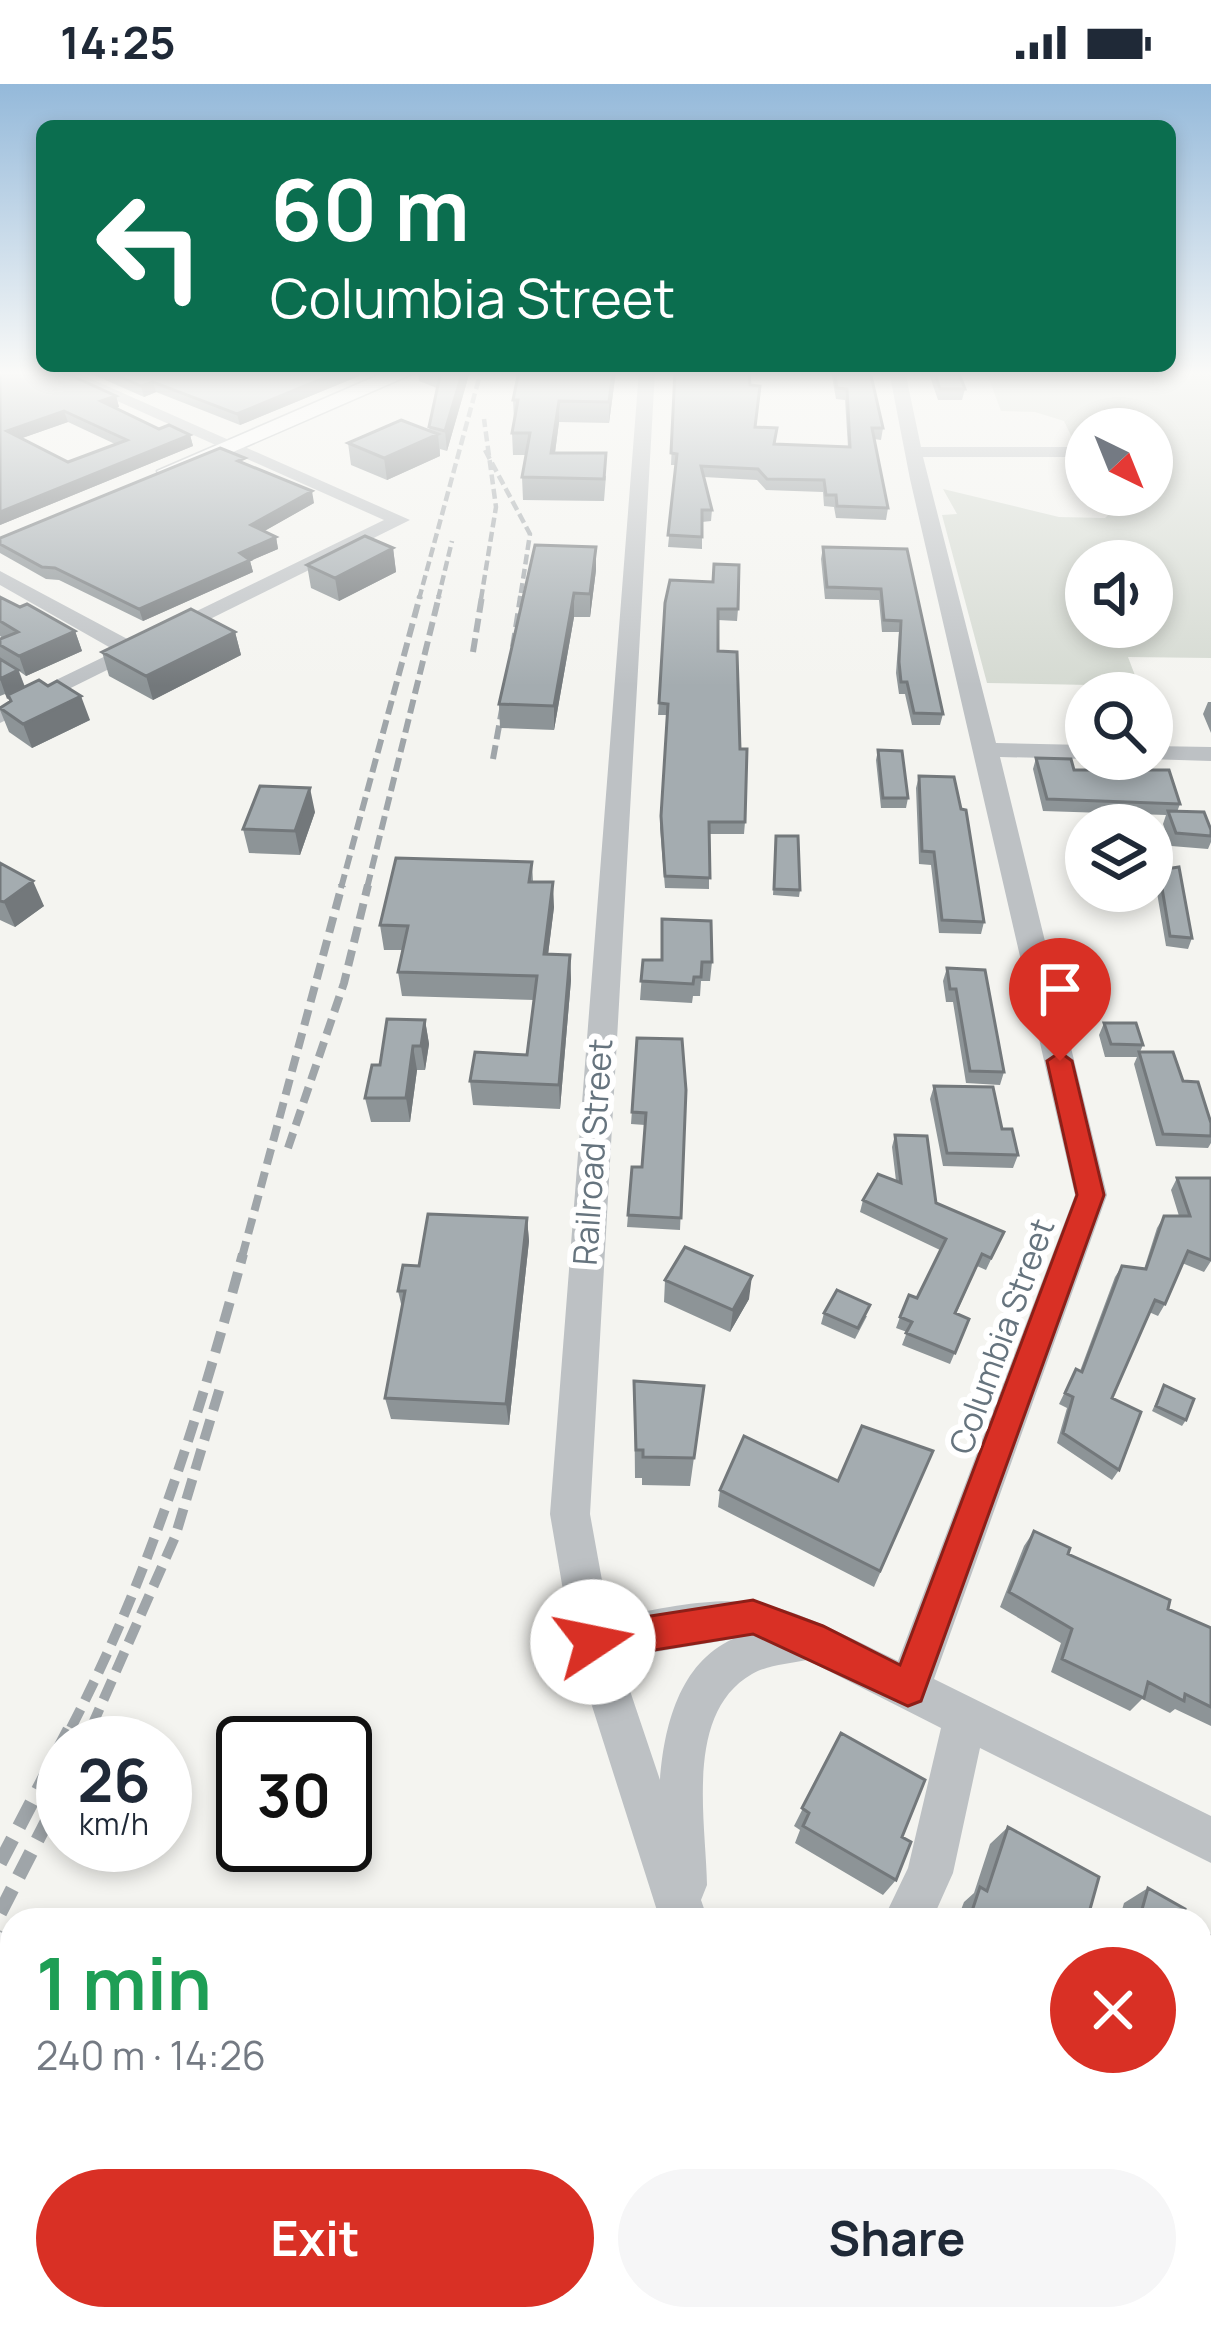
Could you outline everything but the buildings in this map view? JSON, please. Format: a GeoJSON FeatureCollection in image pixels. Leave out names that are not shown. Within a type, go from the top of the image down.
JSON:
{"type":"FeatureCollection","features":[{"type":"Feature","properties":{"kind":"street"},"geometry":{"type":"LineString","coordinates":[[0,716],[400,520],[301,476]]}},
{"type":"Feature","properties":{"kind":"street","name":"Railroad Street"},"geometry":{"type":"LineString","coordinates":[[640,476],[570,1514],[593,1642],[681,1908]]}},
{"type":"Feature","properties":{"kind":"street","name":"Columbia Street"},"geometry":{"type":"LineString","coordinates":[[908,1688],[1091,1195],[988,750],[917,476]]}},
{"type":"Feature","properties":{"kind":"street"},"geometry":{"type":"LineString","coordinates":[[0,577],[133,651]]}},
{"type":"Feature","properties":{"kind":"street"},"geometry":{"type":"LineString","coordinates":[[988,750],[1065,752]]}},
{"type":"Feature","properties":{"kind":"street"},"geometry":{"type":"LineString","coordinates":[[1173,753],[1211,754]]}},
{"type":"Feature","properties":{"kind":"street"},"geometry":{"type":"LineString","coordinates":[[593,1642],[753,1617],[811,1638],[1211,1840]]}},
{"type":"Feature","properties":{"kind":"street","name":"Railroad Street"},"geometry":{"type":"LineString","coordinates":[[684,1908],[686,1740],[693,1708],[708,1681],[741,1657],[811,1638]]}},
{"type":"Feature","properties":{"kind":"street"},"geometry":{"type":"LineString","coordinates":[[913,1908],[930,1873],[964,1717]]}},
{"type":"Feature","properties":{"kind":"shaded area"},"geometry":{"type":"Polygon","coordinates":[[[1173,476],[1211,476],[1211,658],[1128,657],[1134,672],[1065,672],[1065,685],[987,683],[942,515],[957,514],[943,489],[1059,517],[1173,516],[1173,476]]]}},
{"type":"Feature","properties":{"kind":"railway"},"geometry":{"type":"LineString","coordinates":[[419,599],[453,476]]}},
{"type":"Feature","properties":{"kind":"railway"},"geometry":{"type":"LineString","coordinates":[[481,599],[496,507],[492,476]]}},
{"type":"Feature","properties":{"kind":"railway"},"geometry":{"type":"LineString","coordinates":[[499,476],[530,534],[520,599]]}},
{"type":"Feature","properties":{"kind":"railway"},"geometry":{"type":"LineString","coordinates":[[438,599],[452,541]]}},
{"type":"Feature","properties":{"kind":"railway"},"geometry":{"type":"LineString","coordinates":[[341,888],[420,596]]}},
{"type":"Feature","properties":{"kind":"railway"},"geometry":{"type":"LineString","coordinates":[[367,888],[439,596]]}},
{"type":"Feature","properties":{"kind":"railway"},"geometry":{"type":"LineString","coordinates":[[473,652],[482,596]]}},
{"type":"Feature","properties":{"kind":"railway"},"geometry":{"type":"LineString","coordinates":[[513,647],[521,596]]}},
{"type":"Feature","properties":{"kind":"railway"},"geometry":{"type":"LineString","coordinates":[[493,759],[506,688]]}},
{"type":"Feature","properties":{"kind":"railway"},"geometry":{"type":"LineString","coordinates":[[242,1257],[342,885]]}},
{"type":"Feature","properties":{"kind":"railway"},"geometry":{"type":"LineString","coordinates":[[288,1148],[344,983],[368,885]]}},
{"type":"Feature","properties":{"kind":"railway"},"geometry":{"type":"LineString","coordinates":[[77,1716],[148,1556],[243,1254]]}},
{"type":"Feature","properties":{"kind":"railway"},"geometry":{"type":"LineString","coordinates":[[96,1716],[175,1537],[222,1381]]}},
{"type":"Feature","properties":{"kind":"railway"},"geometry":{"type":"LineString","coordinates":[[0,1863],[36,1794]]}},
{"type":"Feature","properties":{"kind":"railway"},"geometry":{"type":"LineString","coordinates":[[3,1908],[36,1843]]}},
{"type":"Feature","properties":{"kind":"route"},"geometry":{"type":"LineString","coordinates":[[593,1642],[753,1617],[811,1638],[908,1688],[1091,1195],[1060,1061]]}}]}
